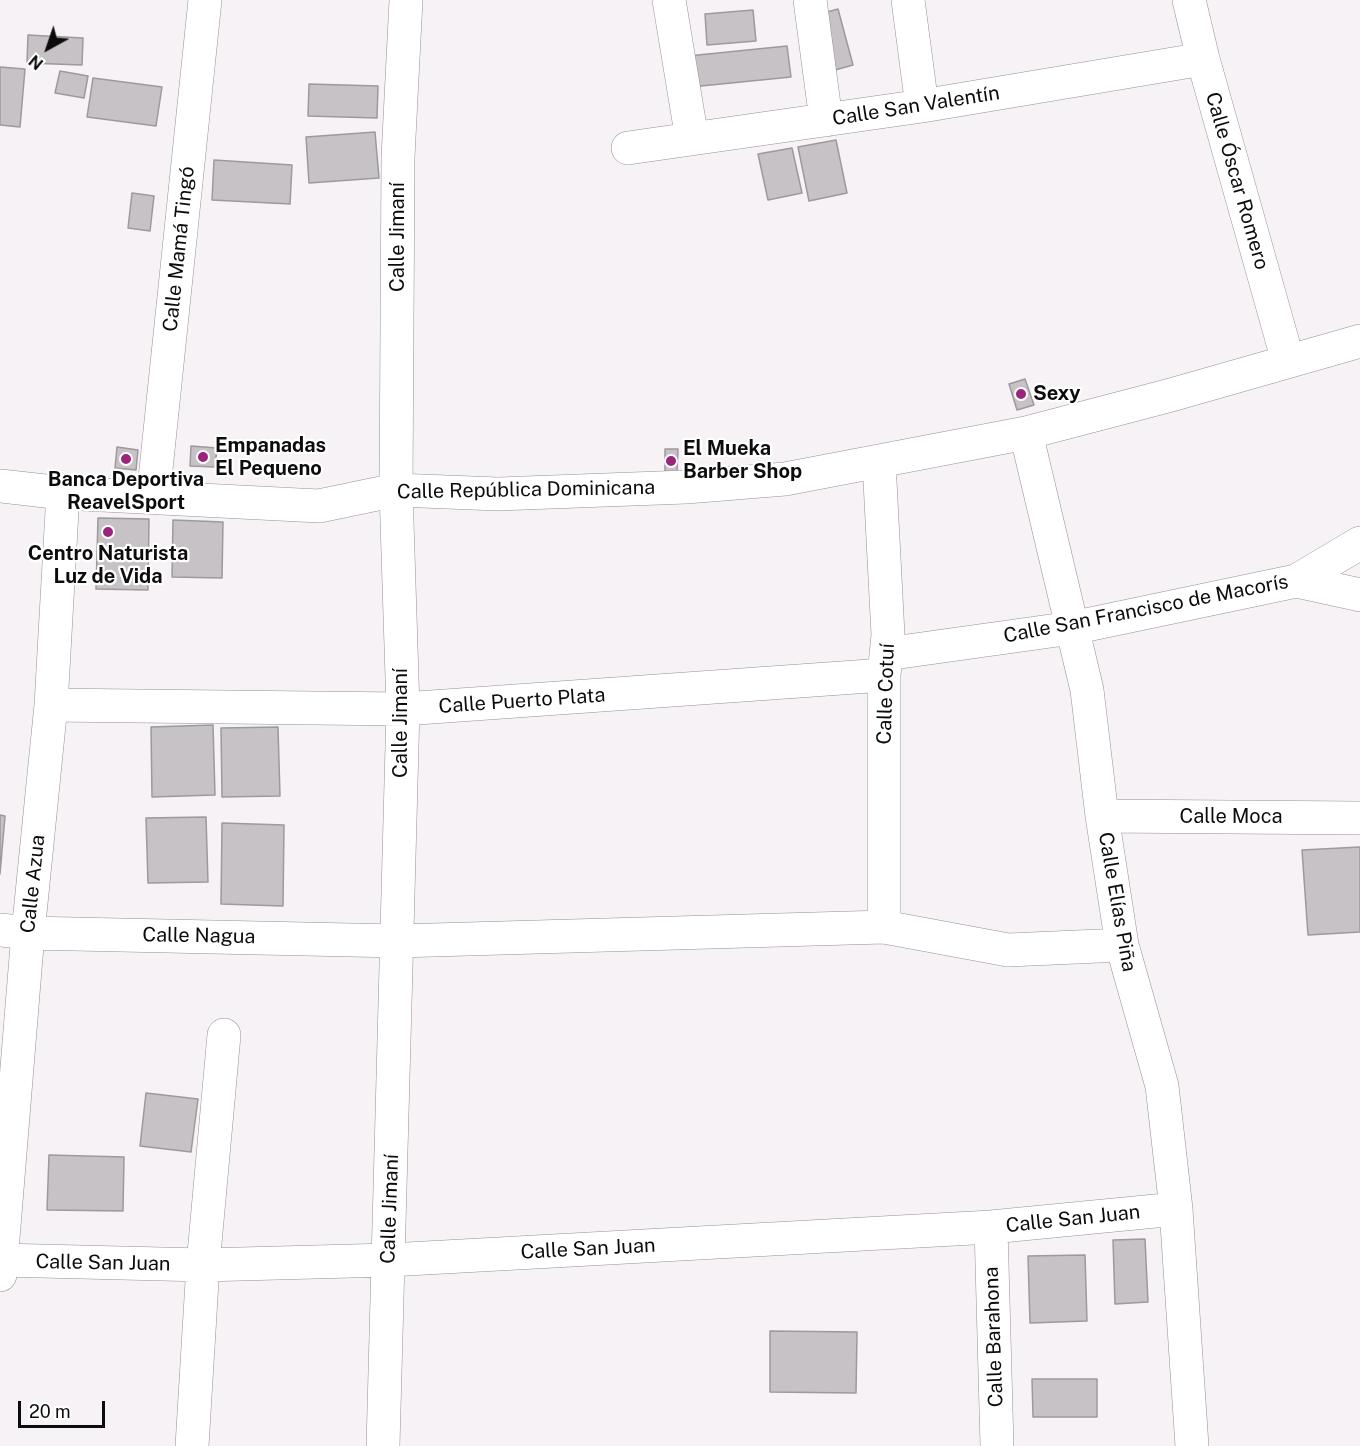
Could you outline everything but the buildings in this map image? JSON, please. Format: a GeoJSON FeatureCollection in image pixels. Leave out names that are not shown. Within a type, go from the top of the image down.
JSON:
{"type":"FeatureCollection","features":[{"type":"Feature","properties":{"kind":"street","name":"Calle Mamá Tingó"},"geometry":{"type":"LineString","coordinates":[[153,498],[205,0]]}},
{"type":"Feature","properties":{"kind":"street","name":"Calle Jimaní"},"geometry":{"type":"LineString","coordinates":[[383,1446],[403,709],[396,490],[398,157],[406,0]]}},
{"type":"Feature","properties":{"kind":"street"},"geometry":{"type":"LineString","coordinates":[[669,0],[692,139]]}},
{"type":"Feature","properties":{"kind":"street"},"geometry":{"type":"LineString","coordinates":[[810,0],[826,120]]}},
{"type":"Feature","properties":{"kind":"street"},"geometry":{"type":"LineString","coordinates":[[908,0],[922,106]]}},
{"type":"Feature","properties":{"kind":"street","name":"Calle Óscar Romero"},"geometry":{"type":"LineString","coordinates":[[1190,0],[1203,59],[1288,361]]}},
{"type":"Feature","properties":{"kind":"street","name":"Calle San Valentín"},"geometry":{"type":"LineString","coordinates":[[628,148],[922,106],[1203,59]]}},
{"type":"Feature","properties":{"kind":"street","name":"Calle República Dominicana"},"geometry":{"type":"LineString","coordinates":[[0,486],[63,493],[319,506],[396,490],[498,494],[686,487],[785,479],[1026,433],[1171,395],[1360,341]]}},
{"type":"Feature","properties":{"kind":"street","name":"Calle Elías Piña"},"geometry":{"type":"LineString","coordinates":[[1026,433],[1087,690],[1102,816],[1122,945],[1162,1086],[1176,1209],[1192,1446]]}},
{"type":"Feature","properties":{"kind":"street","name":"Calle Cotuí"},"geometry":{"type":"LineString","coordinates":[[879,462],[888,635],[885,664],[884,927]]}},
{"type":"Feature","properties":{"kind":"street","name":"Calle Azua"},"geometry":{"type":"LineString","coordinates":[[0,1265],[14,931],[51,705],[63,493]]}},
{"type":"Feature","properties":{"kind":"street","name":"Calle San Francisco de Macorís"},"geometry":{"type":"LineString","coordinates":[[885,664],[1296,581],[1360,543]]}},
{"type":"Feature","properties":{"kind":"street"},"geometry":{"type":"LineString","coordinates":[[1296,581],[1360,596]]}},
{"type":"Feature","properties":{"kind":"street","name":"Calle Puerto Plata"},"geometry":{"type":"LineString","coordinates":[[51,705],[403,709],[885,664]]}},
{"type":"Feature","properties":{"kind":"street","name":"Calle Moca"},"geometry":{"type":"LineString","coordinates":[[1102,816],[1360,818]]}},
{"type":"Feature","properties":{"kind":"street","name":"Calle Nagua"},"geometry":{"type":"LineString","coordinates":[[14,931],[398,941],[884,927],[1008,950],[1122,945]]}},
{"type":"Feature","properties":{"kind":"street"},"geometry":{"type":"LineString","coordinates":[[192,1446],[203,1265],[224,1035]]}},
{"type":"Feature","properties":{"kind":"street","name":"Calle San Juan"},"geometry":{"type":"LineString","coordinates":[[0,1265],[203,1265],[389,1260],[991,1227],[1176,1209]]}},
{"type":"Feature","properties":{"kind":"street","name":"Calle Barahona"},"geometry":{"type":"LineString","coordinates":[[991,1227],[997,1446]]}},
{"type":"Feature","properties":{"kind":"place","name":"Sexy"},"geometry":{"type":"Point","coordinates":[1021,394]}},
{"type":"Feature","properties":{"kind":"place","name":"Empanadas El Pequeno"},"geometry":{"type":"Point","coordinates":[203,457]}},
{"type":"Feature","properties":{"kind":"place","name":"Banca Deportiva ReavelSport"},"geometry":{"type":"Point","coordinates":[126,459]}},
{"type":"Feature","properties":{"kind":"place","name":"El Mueka Barber Shop"},"geometry":{"type":"Point","coordinates":[671,461]}},
{"type":"Feature","properties":{"kind":"place","name":"Centro Naturista Luz de Vida"},"geometry":{"type":"Point","coordinates":[108,532]}}]}
